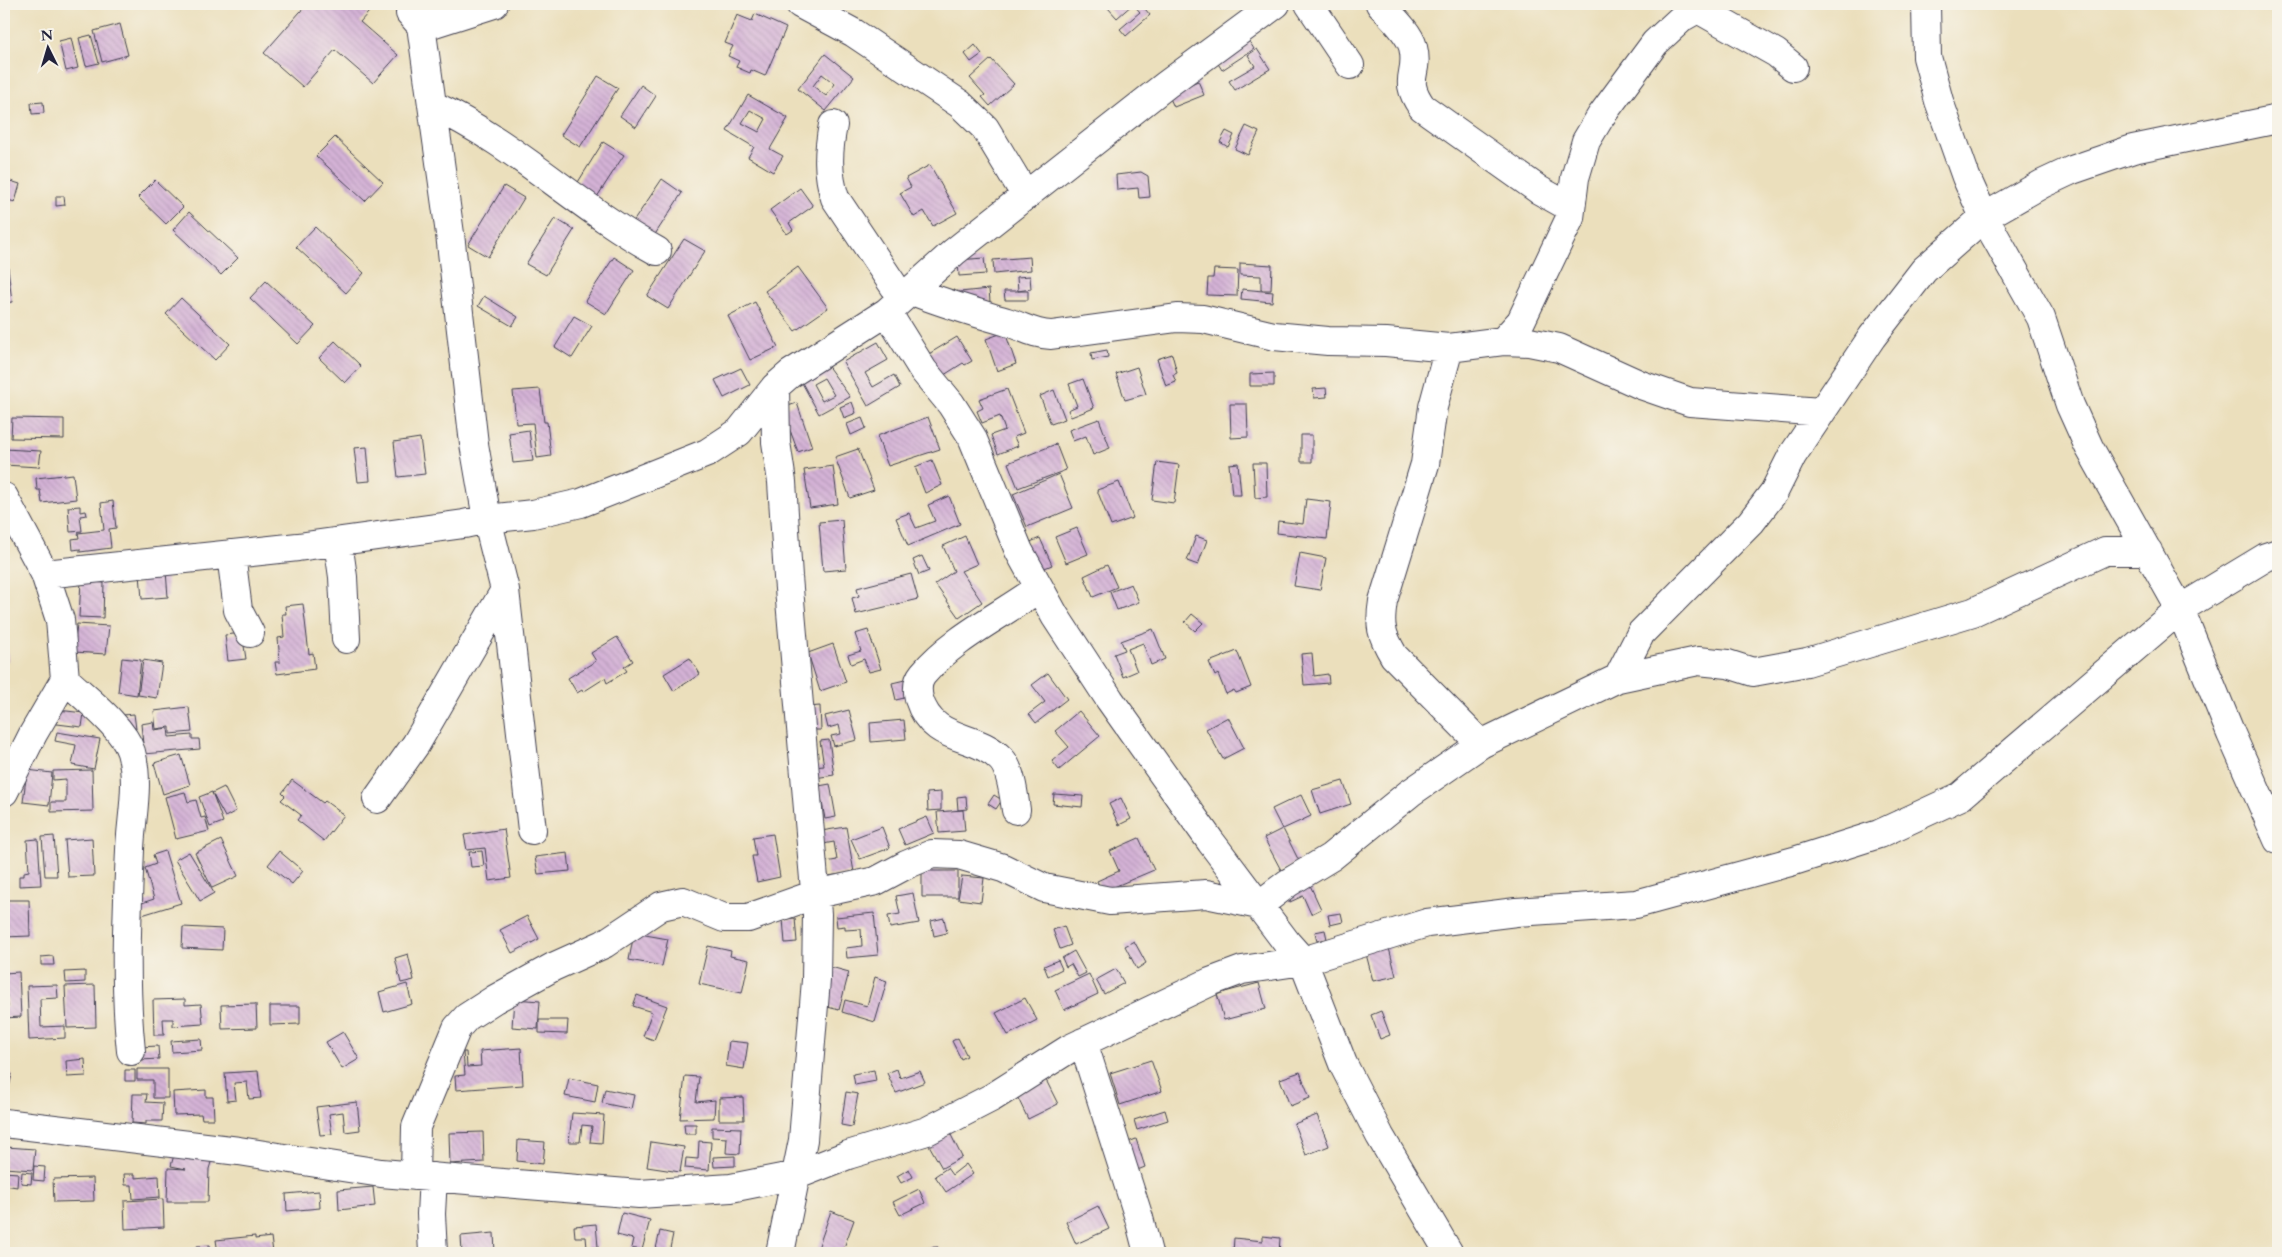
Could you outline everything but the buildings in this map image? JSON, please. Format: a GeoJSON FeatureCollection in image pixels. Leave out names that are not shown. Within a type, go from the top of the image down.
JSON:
{"type":"FeatureCollection","features":[{"type":"Feature","properties":{"kind":"street"},"geometry":{"type":"LineString","coordinates":[[403,4],[420,16],[494,4]]}},
{"type":"Feature","properties":{"kind":"street"},"geometry":{"type":"LineString","coordinates":[[800,4],[854,33],[960,104],[985,128],[1026,196]]}},
{"type":"Feature","properties":{"kind":"street"},"geometry":{"type":"LineString","coordinates":[[45,574],[338,542],[487,519],[533,514],[581,503],[707,453],[739,432],[775,388],[790,374],[900,300],[954,252],[1166,84],[1276,4]]}},
{"type":"Feature","properties":{"kind":"street"},"geometry":{"type":"LineString","coordinates":[[1309,4],[1350,65]]}},
{"type":"Feature","properties":{"kind":"street"},"geometry":{"type":"LineString","coordinates":[[1380,4],[1404,32],[1413,46],[1415,64],[1411,81],[1413,94],[1422,107],[1539,190],[1571,208]]}},
{"type":"Feature","properties":{"kind":"street"},"geometry":{"type":"LineString","coordinates":[[1926,4],[1927,57],[1939,101],[1966,177],[1984,217],[2041,318],[2070,405],[2089,447],[2180,609],[2231,734],[2278,840]]}},
{"type":"Feature","properties":{"kind":"street"},"geometry":{"type":"LineString","coordinates":[[1504,341],[1521,322],[1570,218],[1575,178],[1586,141],[1601,116],[1654,42],[1683,17],[1702,6],[1793,67]]}},
{"type":"Feature","properties":{"kind":"street"},"geometry":{"type":"LineString","coordinates":[[420,16],[471,418],[487,519],[505,590],[532,830]]}},
{"type":"Feature","properties":{"kind":"street"},"geometry":{"type":"LineString","coordinates":[[432,105],[464,119],[628,236],[657,251]]}},
{"type":"Feature","properties":{"kind":"street"},"geometry":{"type":"LineString","coordinates":[[1618,678],[1641,633],[1751,522],[1774,492],[1792,456],[1821,412],[1872,337],[1924,270],[1984,217],[2042,184],[2072,170],[2133,149],[2278,119]]}},
{"type":"Feature","properties":{"kind":"street"},"geometry":{"type":"LineString","coordinates":[[833,125],[828,164],[829,180],[836,198],[900,300],[923,370],[951,404],[972,438],[1019,552],[1039,588],[1110,700],[1211,842],[1303,962],[1343,1064],[1380,1136],[1449,1253]]}},
{"type":"Feature","properties":{"kind":"street"},"geometry":{"type":"LineString","coordinates":[[900,300],[965,311],[1014,324],[1036,334],[1051,334],[1177,318],[1203,319],[1274,336],[1328,340],[1412,343],[1449,348],[1504,341],[1529,342],[1559,348],[1641,386],[1690,402],[1821,412]]}},
{"type":"Feature","properties":{"kind":"street"},"geometry":{"type":"LineString","coordinates":[[1449,348],[1434,407],[1425,464],[1383,601],[1379,624],[1394,656],[1481,744]]}},
{"type":"Feature","properties":{"kind":"street"},"geometry":{"type":"LineString","coordinates":[[775,388],[776,442],[782,482],[788,577],[816,894],[815,990],[808,1097],[797,1175],[780,1253]]}},
{"type":"Feature","properties":{"kind":"street"},"geometry":{"type":"LineString","coordinates":[[4,497],[45,574],[60,620],[65,680],[33,734],[4,792]]}},
{"type":"Feature","properties":{"kind":"street"},"geometry":{"type":"LineString","coordinates":[[338,542],[343,577],[346,639]]}},
{"type":"Feature","properties":{"kind":"street"},"geometry":{"type":"LineString","coordinates":[[433,1253],[431,1214],[416,1127],[457,1028],[467,1017],[494,999],[553,967],[604,944],[662,906],[683,901],[724,918],[737,920],[748,918],[816,894],[876,880],[932,854],[959,855],[1003,868],[1044,888],[1110,901],[1206,894],[1259,904],[1331,856],[1410,793],[1481,744],[1618,678],[1698,661],[1728,664],[1753,672],[1807,662],[1973,612],[2105,551],[2148,551]]}},
{"type":"Feature","properties":{"kind":"street"},"geometry":{"type":"LineString","coordinates":[[4,1123],[239,1151],[381,1173],[639,1194],[731,1188],[797,1175],[848,1155],[927,1132],[993,1097],[1083,1042],[1210,982],[1242,970],[1303,962],[1427,923],[1516,912],[1636,904],[1794,861],[1879,834],[1961,796],[2180,609],[2266,557],[2278,553]]}},
{"type":"Feature","properties":{"kind":"street"},"geometry":{"type":"LineString","coordinates":[[231,554],[238,610],[250,633]]}},
{"type":"Feature","properties":{"kind":"street"},"geometry":{"type":"LineString","coordinates":[[1016,810],[1012,784],[1002,760],[986,749],[930,722],[921,704],[917,685],[921,676],[949,650],[1039,588]]}},
{"type":"Feature","properties":{"kind":"street"},"geometry":{"type":"LineString","coordinates":[[377,799],[416,744],[505,590]]}},
{"type":"Feature","properties":{"kind":"street"},"geometry":{"type":"LineString","coordinates":[[65,680],[123,736],[131,752],[134,781],[128,909],[128,1021],[131,1052]]}},
{"type":"Feature","properties":{"kind":"street"},"geometry":{"type":"LineString","coordinates":[[1083,1042],[1148,1253]]}}]}
